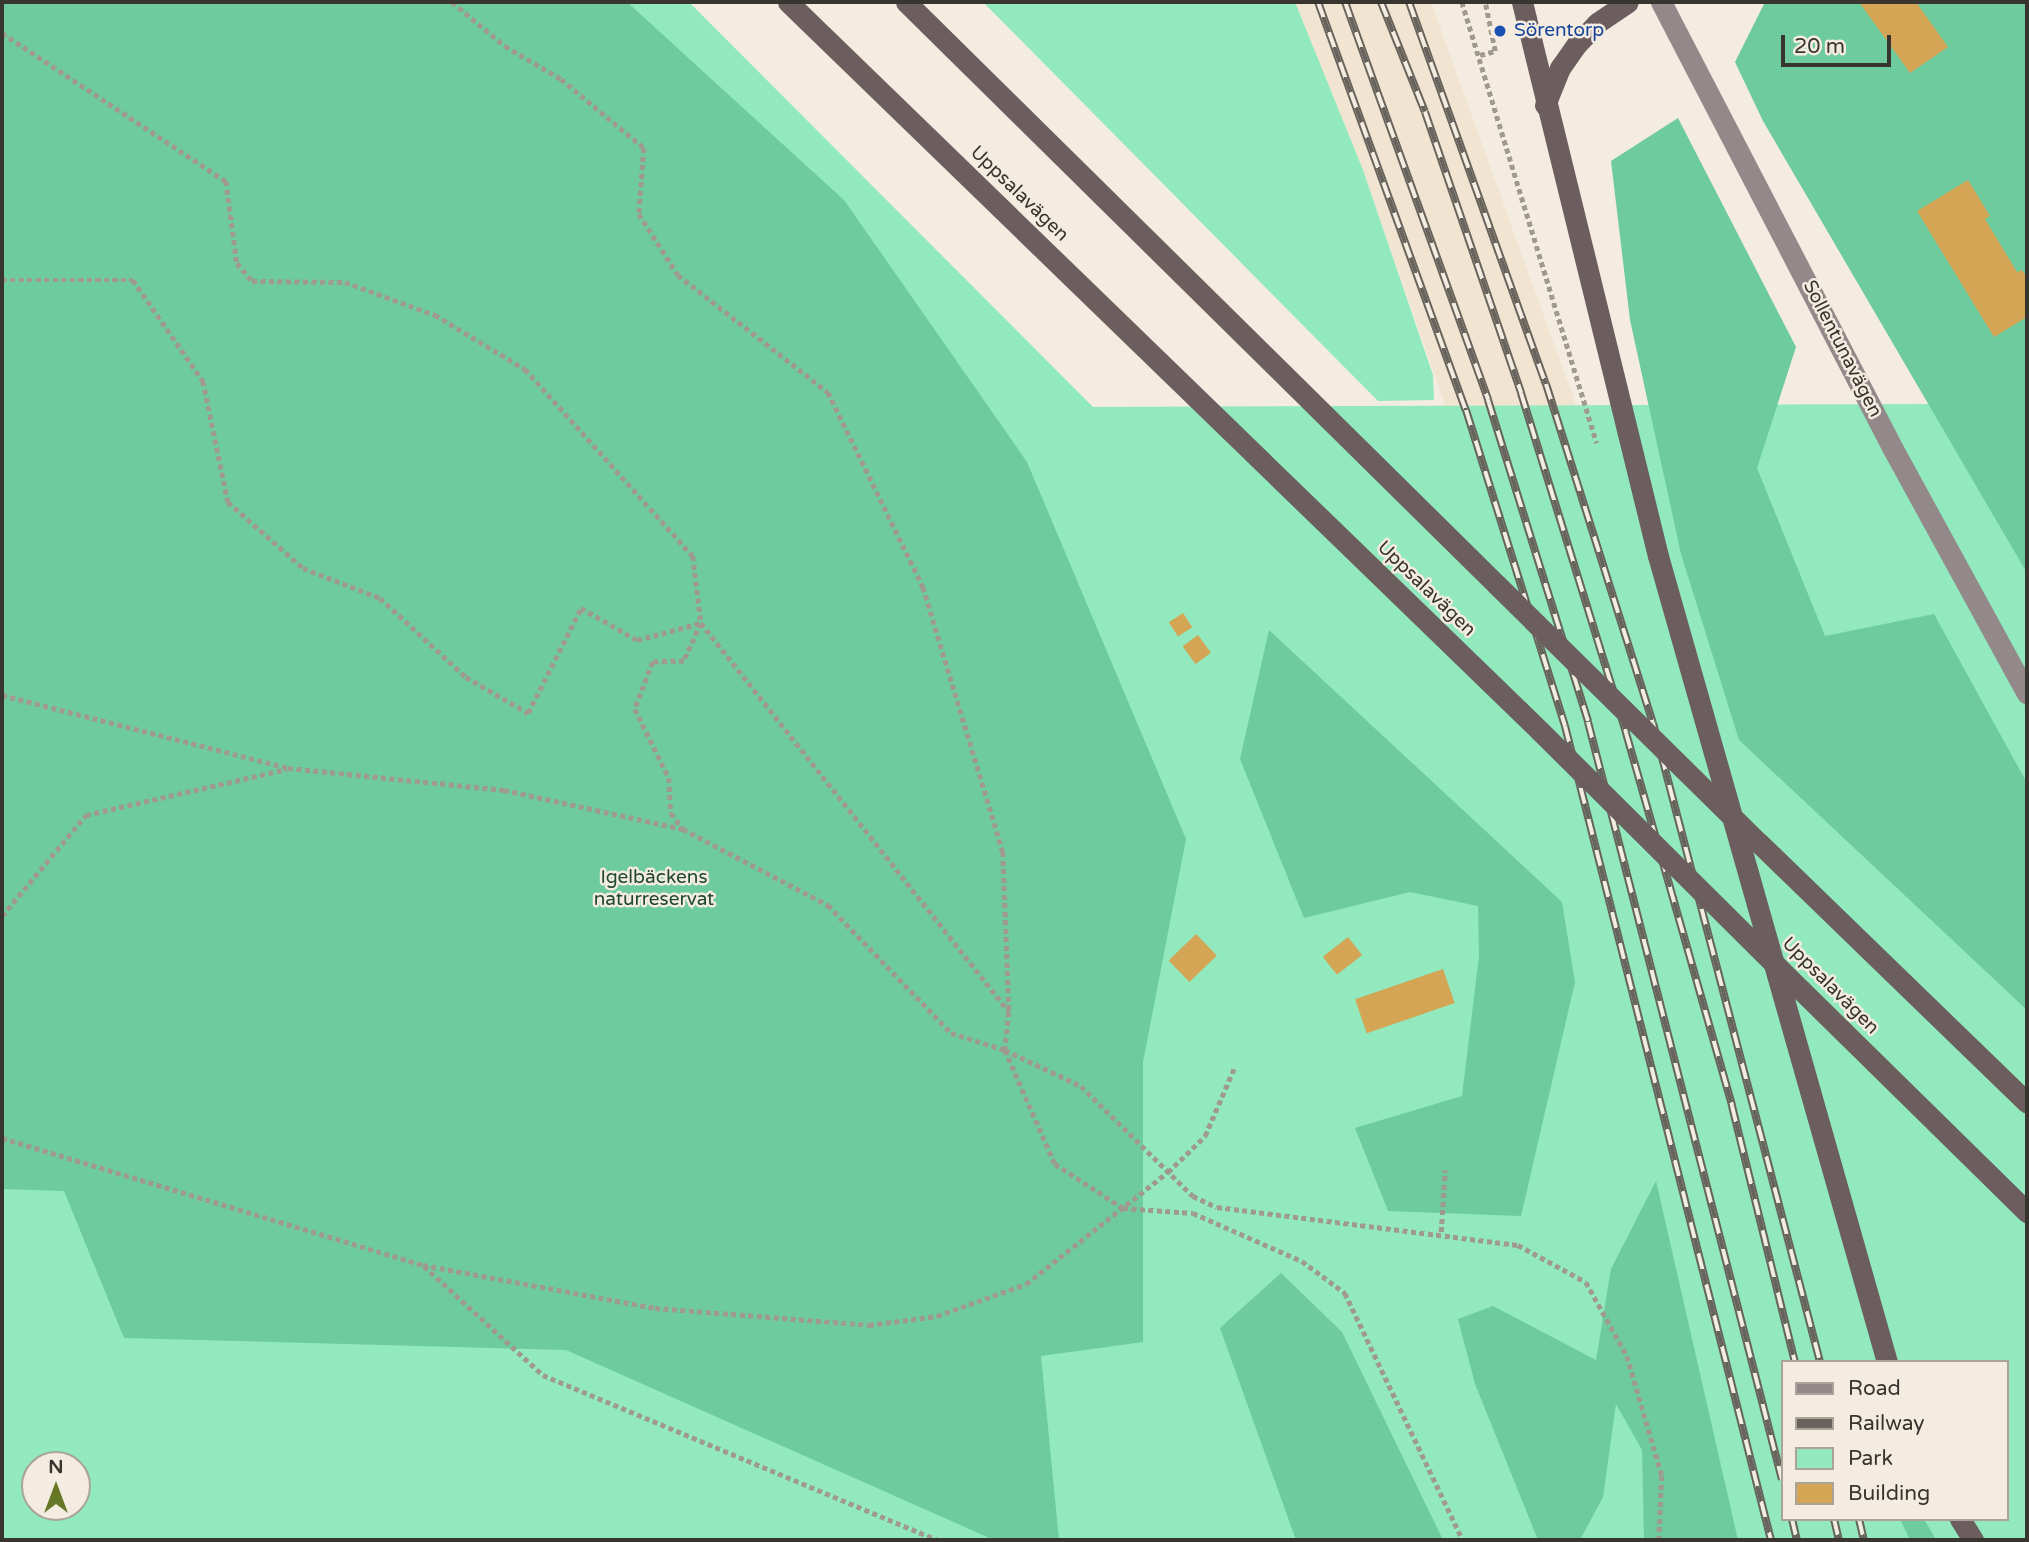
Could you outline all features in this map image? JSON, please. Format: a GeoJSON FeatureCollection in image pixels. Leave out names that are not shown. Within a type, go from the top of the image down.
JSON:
{"type":"FeatureCollection","features":[{"type":"Feature","properties":{"kind":"highway","name":"Uppsalavägen"},"geometry":{"type":"LineString","coordinates":[[789,2],[1540,732],[2027,1212]]}},
{"type":"Feature","properties":{"kind":"highway"},"geometry":{"type":"LineString","coordinates":[[906,2],[1759,843],[2027,1103]]}},
{"type":"Feature","properties":{"kind":"highway"},"geometry":{"type":"LineString","coordinates":[[1522,2],[1545,105],[1658,556],[1886,1360]]}},
{"type":"Feature","properties":{"kind":"highway"},"geometry":{"type":"LineString","coordinates":[[1545,105],[1560,68],[1577,44],[1597,23],[1628,2]]}},
{"type":"Feature","properties":{"kind":"highway"},"geometry":{"type":"LineString","coordinates":[[1961,1521],[1973,1540]]}},
{"type":"Feature","properties":{"kind":"street","name":"Sollentunavägen"},"geometry":{"type":"LineString","coordinates":[[1661,2],[1893,449],[2027,694]]}},
{"type":"Feature","properties":{"kind":"path"},"geometry":{"type":"LineString","coordinates":[[452,2],[505,46],[561,79],[644,148],[639,214],[678,275],[828,392],[923,587],[1003,852],[1009,1012],[1005,1050],[1055,1164],[1123,1208],[1193,1213],[1302,1261],[1345,1293],[1463,1540]]}},
{"type":"Feature","properties":{"kind":"path"},"geometry":{"type":"LineString","coordinates":[[1479,55],[1495,51],[1485,2]]}},
{"type":"Feature","properties":{"kind":"path"},"geometry":{"type":"LineString","coordinates":[[2,33],[226,181],[237,262],[252,281],[345,282],[435,315],[524,369],[693,556],[701,623],[684,661],[653,662],[635,709],[669,778],[671,813],[683,830]]}},
{"type":"Feature","properties":{"kind":"path"},"geometry":{"type":"LineString","coordinates":[[2,280],[133,280],[203,381],[228,502],[303,568],[380,598],[466,677],[528,713],[581,608],[637,640],[701,623]]}},
{"type":"Feature","properties":{"kind":"path"},"geometry":{"type":"LineString","coordinates":[[701,623],[1009,1012]]}},
{"type":"Feature","properties":{"kind":"path"},"geometry":{"type":"LineString","coordinates":[[2,695],[288,768],[504,790],[683,830],[828,905],[951,1033],[1005,1050],[1081,1086],[1193,1195],[1217,1207],[1441,1233],[1518,1245],[1586,1282],[1627,1356],[1662,1476],[1659,1540]]}},
{"type":"Feature","properties":{"kind":"path"},"geometry":{"type":"LineString","coordinates":[[2,916],[86,815],[288,768]]}},
{"type":"Feature","properties":{"kind":"path"},"geometry":{"type":"LineString","coordinates":[[2,1138],[423,1265],[655,1308],[869,1325],[937,1316],[1026,1284],[1168,1172],[1205,1136],[1235,1066]]}},
{"type":"Feature","properties":{"kind":"path"},"geometry":{"type":"LineString","coordinates":[[1441,1233],[1446,1170]]}},
{"type":"Feature","properties":{"kind":"path"},"geometry":{"type":"LineString","coordinates":[[423,1265],[543,1376],[937,1540]]}},
{"type":"Feature","properties":{"kind":"shaded area"},"geometry":{"type":"Polygon","coordinates":[[[1295,2],[1431,2],[1572,394],[1668,730],[1782,1360],[1780,1520],[1738,1540],[1473,485],[1363,170],[1295,2]]]}},
{"type":"Feature","properties":{"kind":"green space"},"geometry":{"type":"Polygon","coordinates":[[[2,2],[627,2],[844,200],[1027,462],[1186,839],[1143,1062],[1143,1342],[1041,1356],[1059,1540],[994,1540],[566,1350],[124,1338],[64,1191],[2,1189],[2,2]]]}},
{"type":"Feature","properties":{"kind":"green space","name":"Igelbäckens naturreservat"},"geometry":{"type":"Polygon","coordinates":[[[434,2],[689,2],[1093,407],[1935,404],[2027,342],[2027,1540],[2,1540],[2,68],[434,2]]]}},
{"type":"Feature","properties":{"kind":"green space"},"geometry":{"type":"Polygon","coordinates":[[[983,2],[1295,2],[1363,170],[1433,375],[1434,400],[1378,401],[983,2]]]}},
{"type":"Feature","properties":{"kind":"green space"},"geometry":{"type":"Polygon","coordinates":[[[1765,2],[2027,2],[2027,573],[1763,121],[1735,62],[1765,2]]]}},
{"type":"Feature","properties":{"kind":"green space"},"geometry":{"type":"Polygon","coordinates":[[[1678,118],[1796,347],[1757,468],[1825,636],[1934,614],[2027,783],[2027,1010],[1739,740],[1681,554],[1630,320],[1611,161],[1678,118]]]}},
{"type":"Feature","properties":{"kind":"green space"},"geometry":{"type":"Polygon","coordinates":[[[1269,630],[1562,902],[1575,982],[1521,1216],[1388,1211],[1355,1128],[1462,1096],[1479,956],[1478,906],[1410,892],[1304,918],[1240,759],[1269,630]]]}},
{"type":"Feature","properties":{"kind":"green space"},"geometry":{"type":"Polygon","coordinates":[[[1656,1181],[1738,1540],[1644,1540],[1642,1450],[1616,1404],[1603,1497],[1580,1540],[1538,1540],[1475,1384],[1458,1319],[1493,1306],[1596,1360],[1611,1269],[1656,1181]]]}},
{"type":"Feature","properties":{"kind":"green space"},"geometry":{"type":"Polygon","coordinates":[[[1281,1273],[1342,1332],[1443,1540],[1296,1540],[1220,1328],[1281,1273]]]}},
{"type":"Feature","properties":{"kind":"green space"},"geometry":{"type":"Polygon","coordinates":[[[1901,1521],[1925,1521],[1936,1540],[1910,1540],[1901,1521]]]}},
{"type":"Feature","properties":{"kind":"building"},"geometry":{"type":"Polygon","coordinates":[[[1859,2],[1916,2],[1948,47],[1910,73],[1859,2]]]}},
{"type":"Feature","properties":{"kind":"building"},"geometry":{"type":"Polygon","coordinates":[[[1968,180],[1990,216],[1985,219],[2017,272],[2022,270],[2027,278],[2027,317],[1994,337],[1917,211],[1968,180]]]}},
{"type":"Feature","properties":{"kind":"building"},"geometry":{"type":"Polygon","coordinates":[[[1183,613],[1192,627],[1178,637],[1169,622],[1183,613]]]}},
{"type":"Feature","properties":{"kind":"building"},"geometry":{"type":"Polygon","coordinates":[[[1198,635],[1211,653],[1196,664],[1183,646],[1198,635]]]}},
{"type":"Feature","properties":{"kind":"building"},"geometry":{"type":"Polygon","coordinates":[[[1196,934],[1217,956],[1190,982],[1169,960],[1196,934]]]}},
{"type":"Feature","properties":{"kind":"building"},"geometry":{"type":"Polygon","coordinates":[[[1348,937],[1362,955],[1337,975],[1323,957],[1348,937]]]}},
{"type":"Feature","properties":{"kind":"building"},"geometry":{"type":"Polygon","coordinates":[[[1443,969],[1455,1003],[1367,1033],[1355,999],[1443,969]]]}},
{"type":"Feature","properties":{"kind":"railway"},"geometry":{"type":"LineString","coordinates":[[1318,2],[1466,410],[1565,726],[1771,1540]]}},
{"type":"Feature","properties":{"kind":"railway"},"geometry":{"type":"LineString","coordinates":[[1345,2],[1488,400],[1588,722],[1780,1472]]}},
{"type":"Feature","properties":{"kind":"railway"},"geometry":{"type":"LineString","coordinates":[[1381,2],[1425,112],[1521,393],[1626,733],[1732,1106],[1795,1360]]}},
{"type":"Feature","properties":{"kind":"railway"},"geometry":{"type":"LineString","coordinates":[[1409,2],[1546,384],[1653,723],[1819,1360]]}},
{"type":"Feature","properties":{"kind":"railway"},"geometry":{"type":"LineString","coordinates":[[1792,1521],[1797,1540]]}},
{"type":"Feature","properties":{"kind":"railway"},"geometry":{"type":"LineString","coordinates":[[1834,1521],[1839,1540]]}},
{"type":"Feature","properties":{"kind":"railway"},"geometry":{"type":"LineString","coordinates":[[1859,1521],[1864,1540]]}},
{"type":"Feature","properties":{"kind":"place","name":"Sörentorp"},"geometry":{"type":"Point","coordinates":[1500,31]}}]}
